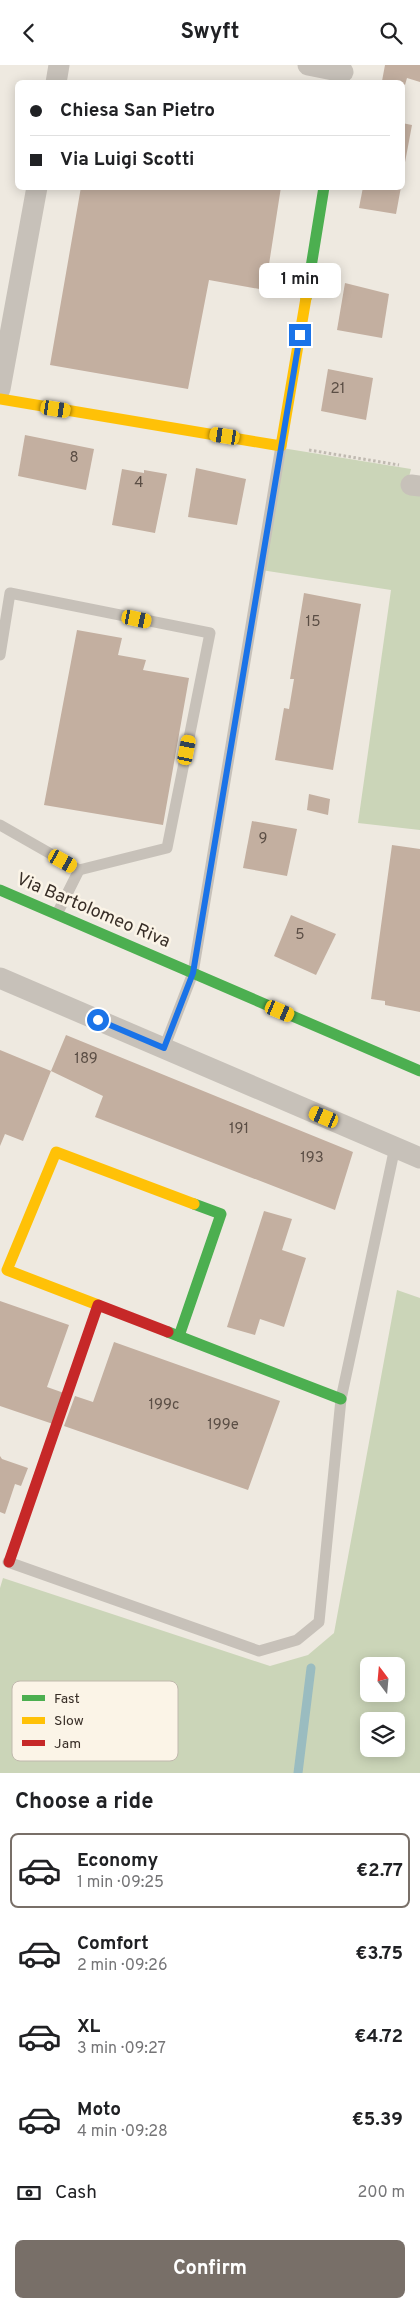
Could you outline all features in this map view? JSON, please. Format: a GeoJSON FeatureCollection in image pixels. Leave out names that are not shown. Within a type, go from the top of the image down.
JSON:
{"type":"FeatureCollection","features":[{"type":"Feature","properties":{"kind":"street"},"geometry":{"type":"LineString","coordinates":[[56,80],[59,65]]}},
{"type":"Feature","properties":{"kind":"street"},"geometry":{"type":"LineString","coordinates":[[308,65],[343,73]]}},
{"type":"Feature","properties":{"kind":"street"},"geometry":{"type":"LineString","coordinates":[[0,389],[36,190]]}},
{"type":"Feature","properties":{"kind":"street"},"geometry":{"type":"LineString","coordinates":[[0,399],[281,445],[324,190]]}},
{"type":"Feature","properties":{"kind":"street","name":"Via Bartolomeo Riva"},"geometry":{"type":"LineString","coordinates":[[0,890],[420,1071]]}},
{"type":"Feature","properties":{"kind":"street"},"geometry":{"type":"LineString","coordinates":[[0,978],[420,1158]]}},
{"type":"Feature","properties":{"kind":"street"},"geometry":{"type":"LineString","coordinates":[[178,1336],[221,1214],[56,1152],[7,1270],[341,1399]]}},
{"type":"Feature","properties":{"kind":"street"},"geometry":{"type":"LineString","coordinates":[[5,1561],[98,1305]]}},
{"type":"Feature","properties":{"kind":"lane"},"geometry":{"type":"LineString","coordinates":[[164,1048],[193,973],[281,445]]}},
{"type":"Feature","properties":{"kind":"lane"},"geometry":{"type":"LineString","coordinates":[[0,655],[10,593],[210,633],[167,848],[79,869],[0,825]]}},
{"type":"Feature","properties":{"kind":"lane"},"geometry":{"type":"LineString","coordinates":[[57,914],[79,869]]}},
{"type":"Feature","properties":{"kind":"lane"},"geometry":{"type":"LineString","coordinates":[[5,1561],[259,1651],[297,1640],[319,1622],[341,1399],[395,1147]]}},
{"type":"Feature","properties":{"kind":"path"},"geometry":{"type":"LineString","coordinates":[[281,445],[414,467],[416,485]]}},
{"type":"Feature","properties":{"kind":"green space"},"geometry":{"type":"Polygon","coordinates":[[[282,448],[411,469],[407,485],[420,488],[420,830],[358,823],[391,590],[261,570],[282,448]]]}},
{"type":"Feature","properties":{"kind":"green space"},"geometry":{"type":"Polygon","coordinates":[[[397,1290],[420,1298],[420,1773],[0,1773],[0,1588],[3,1578],[270,1666],[308,1655],[334,1633],[397,1290]]]}},
{"type":"Feature","properties":{"kind":"building"},"geometry":{"type":"Polygon","coordinates":[[[385,65],[420,65],[420,82],[407,78],[405,85],[405,80],[382,80],[385,65]]]}},
{"type":"Feature","properties":{"kind":"building"},"geometry":{"type":"Polygon","coordinates":[[[405,124],[412,125],[405,162],[405,124]]]}},
{"type":"Feature","properties":{"kind":"building"},"geometry":{"type":"Polygon","coordinates":[[[80,190],[281,190],[265,290],[209,280],[188,389],[50,365],[80,190]]]}},
{"type":"Feature","properties":{"kind":"building"},"geometry":{"type":"Polygon","coordinates":[[[362,190],[400,190],[396,214],[359,208],[362,190]]]}},
{"type":"Feature","properties":{"kind":"building"},"geometry":{"type":"Polygon","coordinates":[[[345,283],[389,294],[382,338],[337,330],[345,283]]]}},
{"type":"Feature","properties":{"kind":"building"},"geometry":{"type":"Polygon","coordinates":[[[328,369],[373,378],[366,420],[321,411],[328,369]]]}},
{"type":"Feature","properties":{"kind":"building"},"geometry":{"type":"Polygon","coordinates":[[[25,435],[94,449],[86,490],[18,476],[25,435]]]}},
{"type":"Feature","properties":{"kind":"building"},"geometry":{"type":"Polygon","coordinates":[[[196,468],[246,479],[237,525],[188,517],[196,468]]]}},
{"type":"Feature","properties":{"kind":"building"},"geometry":{"type":"Polygon","coordinates":[[[122,469],[144,473],[144,470],[167,474],[155,533],[112,525],[122,469]]]}},
{"type":"Feature","properties":{"kind":"building"},"geometry":{"type":"Polygon","coordinates":[[[304,593],[361,604],[333,770],[275,760],[284,708],[289,709],[294,679],[290,679],[304,593]]]}},
{"type":"Feature","properties":{"kind":"building"},"geometry":{"type":"Polygon","coordinates":[[[77,630],[122,638],[118,655],[146,660],[143,670],[189,678],[163,825],[44,805],[77,630]]]}},
{"type":"Feature","properties":{"kind":"building"},"geometry":{"type":"Polygon","coordinates":[[[309,794],[330,799],[328,815],[307,810],[309,794]]]}},
{"type":"Feature","properties":{"kind":"building"},"geometry":{"type":"Polygon","coordinates":[[[252,821],[297,829],[287,876],[243,868],[252,821]]]}},
{"type":"Feature","properties":{"kind":"building"},"geometry":{"type":"Polygon","coordinates":[[[392,845],[420,849],[420,1012],[385,1005],[385,1001],[371,999],[392,845]]]}},
{"type":"Feature","properties":{"kind":"building"},"geometry":{"type":"Polygon","coordinates":[[[291,915],[336,934],[316,975],[274,956],[291,915]]]}},
{"type":"Feature","properties":{"kind":"building"},"geometry":{"type":"Polygon","coordinates":[[[66,1035],[353,1152],[335,1210],[95,1117],[103,1096],[51,1071],[66,1035]]]}},
{"type":"Feature","properties":{"kind":"building"},"geometry":{"type":"Polygon","coordinates":[[[0,1050],[51,1071],[23,1141],[5,1134],[0,1146],[0,1050]]]}},
{"type":"Feature","properties":{"kind":"building"},"geometry":{"type":"Polygon","coordinates":[[[264,1211],[292,1219],[282,1250],[306,1258],[284,1327],[260,1319],[255,1335],[227,1327],[264,1211]]]}},
{"type":"Feature","properties":{"kind":"building"},"geometry":{"type":"Polygon","coordinates":[[[0,1301],[69,1325],[47,1387],[64,1393],[53,1424],[0,1406],[0,1301]]]}},
{"type":"Feature","properties":{"kind":"building"},"geometry":{"type":"Polygon","coordinates":[[[114,1342],[280,1401],[248,1490],[64,1426],[75,1396],[93,1402],[114,1342]]]}},
{"type":"Feature","properties":{"kind":"building"},"geometry":{"type":"Polygon","coordinates":[[[0,1456],[2,1459],[28,1468],[21,1486],[15,1484],[5,1514],[0,1512],[0,1456]]]}},
{"type":"Feature","properties":{"kind":"waterway"},"geometry":{"type":"LineString","coordinates":[[298,1773],[311,1668]]}},
{"type":"Feature","properties":{"kind":"traffic: fast"},"geometry":{"type":"LineString","coordinates":[[306,298],[324,190]]}},
{"type":"Feature","properties":{"kind":"traffic: fast"},"geometry":{"type":"LineString","coordinates":[[0,890],[420,1071]]}},
{"type":"Feature","properties":{"kind":"traffic: fast"},"geometry":{"type":"LineString","coordinates":[[179,1336],[221,1214],[194,1204]]}},
{"type":"Feature","properties":{"kind":"traffic: fast"},"geometry":{"type":"LineString","coordinates":[[168,1332],[341,1399]]}},
{"type":"Feature","properties":{"kind":"traffic: slow"},"geometry":{"type":"LineString","coordinates":[[0,399],[281,446],[306,298]]}},
{"type":"Feature","properties":{"kind":"traffic: slow"},"geometry":{"type":"LineString","coordinates":[[98,1305],[7,1270],[56,1152],[194,1204]]}},
{"type":"Feature","properties":{"kind":"traffic: jam"},"geometry":{"type":"LineString","coordinates":[[9,1562],[98,1305],[168,1332]]}},
{"type":"Feature","properties":{"kind":"route"},"geometry":{"type":"LineString","coordinates":[[98,1020],[164,1048],[193,973],[300,335]]}}]}
